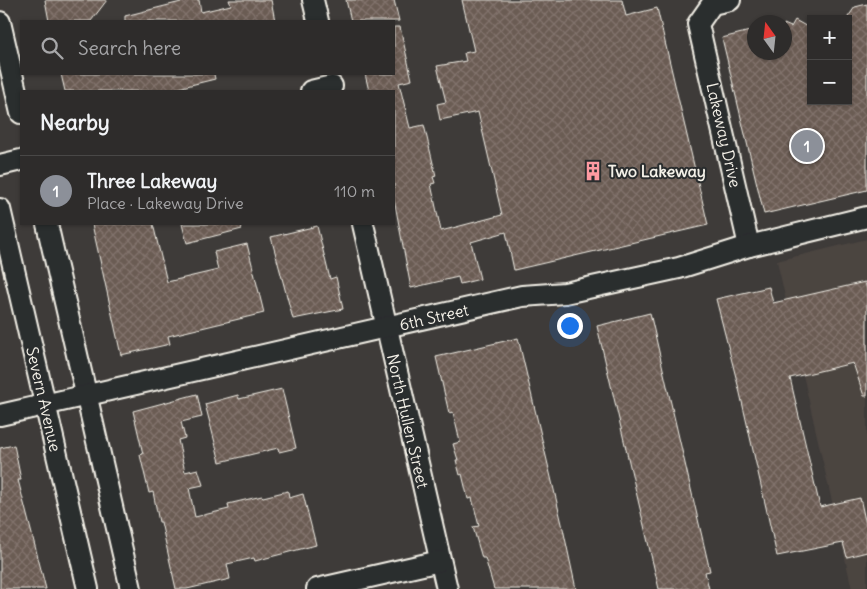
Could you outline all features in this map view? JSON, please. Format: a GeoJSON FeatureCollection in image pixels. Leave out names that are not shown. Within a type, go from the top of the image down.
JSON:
{"type":"FeatureCollection","features":[{"type":"Feature","properties":{"kind":"street"},"geometry":{"type":"LineString","coordinates":[[313,0],[318,20]]}},
{"type":"Feature","properties":{"kind":"street","name":"Lakeway Drive"},"geometry":{"type":"LineString","coordinates":[[730,0],[712,4],[698,24],[749,246]]}},
{"type":"Feature","properties":{"kind":"street"},"geometry":{"type":"LineString","coordinates":[[0,22],[20,109]]}},
{"type":"Feature","properties":{"kind":"street"},"geometry":{"type":"LineString","coordinates":[[314,90],[331,84]]}},
{"type":"Feature","properties":{"kind":"street"},"geometry":{"type":"LineString","coordinates":[[0,165],[20,160]]}},
{"type":"Feature","properties":{"kind":"street","name":"Severn Avenue"},"geometry":{"type":"LineString","coordinates":[[0,209],[88,589]]}},
{"type":"Feature","properties":{"kind":"street","name":"6th Street"},"geometry":{"type":"LineString","coordinates":[[0,415],[522,296],[565,293],[679,268],[749,246],[867,217]]}},
{"type":"Feature","properties":{"kind":"street"},"geometry":{"type":"LineString","coordinates":[[47,225],[131,589]]}},
{"type":"Feature","properties":{"kind":"street","name":"North Hullen Street"},"geometry":{"type":"LineString","coordinates":[[363,225],[447,589]]}},
{"type":"Feature","properties":{"kind":"street"},"geometry":{"type":"LineString","coordinates":[[317,589],[440,561]]}},
{"type":"Feature","properties":{"kind":"shaded area"},"geometry":{"type":"Polygon","coordinates":[[[867,239],[867,589],[852,589],[777,261],[867,239]]]}},
{"type":"Feature","properties":{"kind":"building"},"geometry":{"type":"Polygon","coordinates":[[[45,0],[107,0],[92,20],[49,20],[45,0]]]}},
{"type":"Feature","properties":{"kind":"building"},"geometry":{"type":"Polygon","coordinates":[[[189,0],[199,0],[201,12],[231,5],[229,0],[271,0],[275,20],[125,20],[125,16],[189,0]]]}},
{"type":"Feature","properties":{"kind":"building"},"geometry":{"type":"Polygon","coordinates":[[[346,0],[394,0],[399,21],[395,20],[351,20],[346,0]]]}},
{"type":"Feature","properties":{"kind":"building","name":"Two Lakeway"},"geometry":{"type":"Polygon","coordinates":[[[462,0],[622,0],[626,16],[657,8],[708,225],[514,270],[506,232],[471,242],[480,279],[460,284],[458,277],[411,288],[395,204],[395,90],[369,90],[365,75],[395,75],[395,27],[400,27],[412,80],[399,83],[410,128],[424,125],[436,176],[433,177],[435,183],[431,184],[441,231],[502,215],[478,112],[440,120],[437,104],[446,102],[437,66],[466,61],[464,53],[474,51],[462,0]]]}},
{"type":"Feature","properties":{"kind":"building"},"geometry":{"type":"Polygon","coordinates":[[[867,4],[867,190],[764,214],[722,38],[747,32],[747,60],[792,60],[792,25],[795,20],[807,27],[807,105],[852,105],[852,15],[849,15],[855,7],[867,4]]]}},
{"type":"Feature","properties":{"kind":"building"},"geometry":{"type":"Polygon","coordinates":[[[61,75],[214,75],[215,79],[170,90],[65,90],[61,75]]]}},
{"type":"Feature","properties":{"kind":"building"},"geometry":{"type":"Polygon","coordinates":[[[92,225],[153,225],[167,282],[218,270],[214,252],[247,244],[264,313],[168,336],[170,344],[121,355],[92,225]]]}},
{"type":"Feature","properties":{"kind":"building"},"geometry":{"type":"Polygon","coordinates":[[[182,225],[241,225],[242,229],[187,243],[182,225]]]}},
{"type":"Feature","properties":{"kind":"building"},"geometry":{"type":"Polygon","coordinates":[[[317,226],[330,279],[336,277],[343,309],[293,319],[271,237],[317,226]]]}},
{"type":"Feature","properties":{"kind":"building"},"geometry":{"type":"Polygon","coordinates":[[[865,282],[867,290],[867,396],[864,396],[853,363],[790,378],[820,507],[860,498],[867,529],[867,552],[847,557],[843,543],[777,556],[740,393],[716,299],[769,287],[773,303],[865,282]]]}},
{"type":"Feature","properties":{"kind":"building"},"geometry":{"type":"Polygon","coordinates":[[[650,313],[710,571],[705,572],[709,589],[659,589],[597,326],[650,313]]]}},
{"type":"Feature","properties":{"kind":"building"},"geometry":{"type":"Polygon","coordinates":[[[518,338],[576,589],[494,589],[473,527],[479,526],[472,498],[468,499],[462,474],[460,475],[456,460],[458,460],[453,444],[460,442],[453,412],[449,413],[436,357],[518,338]]]}},
{"type":"Feature","properties":{"kind":"building"},"geometry":{"type":"Polygon","coordinates":[[[282,389],[296,448],[279,452],[278,448],[220,462],[205,404],[238,395],[239,399],[282,389]]]}},
{"type":"Feature","properties":{"kind":"building"},"geometry":{"type":"Polygon","coordinates":[[[197,394],[202,417],[181,422],[185,438],[178,440],[185,472],[198,469],[203,485],[189,488],[195,517],[229,509],[228,504],[262,496],[288,491],[289,498],[303,494],[316,545],[255,561],[254,558],[227,564],[230,579],[187,589],[176,589],[153,492],[149,493],[140,455],[143,454],[133,411],[197,394]]]}},
{"type":"Feature","properties":{"kind":"building"},"geometry":{"type":"Polygon","coordinates":[[[14,445],[21,480],[18,480],[46,589],[0,589],[0,448],[14,445]]]}},
{"type":"Feature","properties":{"kind":"place","name":"Three Lakeway"},"geometry":{"type":"Point","coordinates":[807,146]}},
{"type":"Feature","properties":{"kind":"place","name":"Two Lakeway"},"geometry":{"type":"Point","coordinates":[593,171]}}]}
